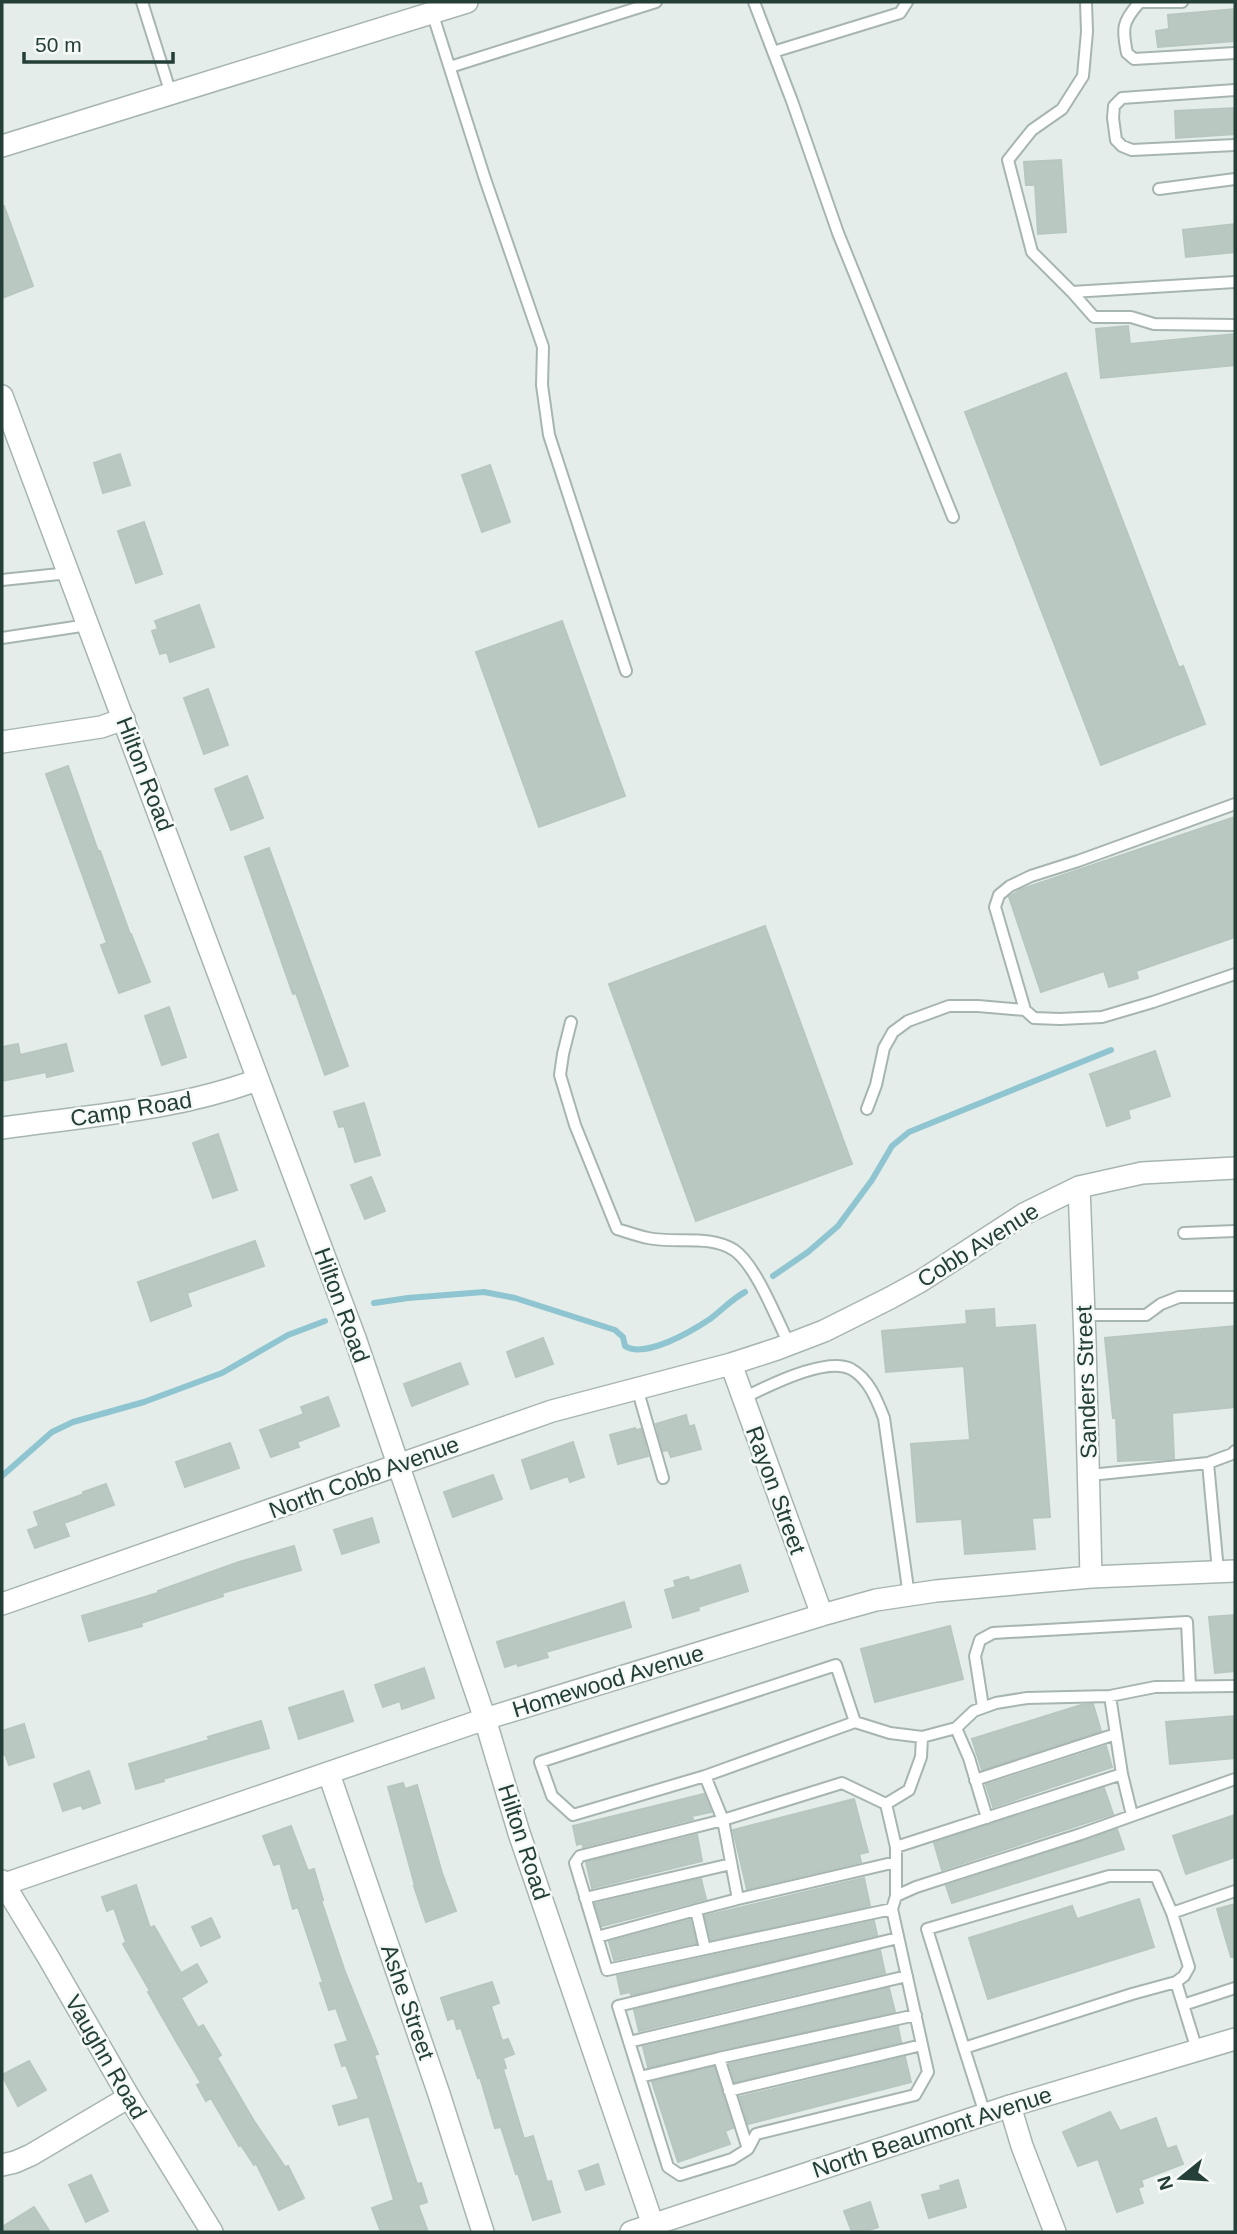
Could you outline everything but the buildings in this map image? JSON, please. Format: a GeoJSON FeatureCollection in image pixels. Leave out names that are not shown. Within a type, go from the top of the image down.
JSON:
{"type":"FeatureCollection","features":[{"type":"Feature","properties":{"kind":"street"},"geometry":{"type":"LineString","coordinates":[[2,146],[467,2]]}},
{"type":"Feature","properties":{"kind":"street","name":"Hilton Road"},"geometry":{"type":"LineString","coordinates":[[2,396],[350,1326],[485,1719],[519,1833],[654,2229]]}},
{"type":"Feature","properties":{"kind":"street"},"geometry":{"type":"LineString","coordinates":[[2,743],[101,727],[124,719]]}},
{"type":"Feature","properties":{"kind":"street","name":"Camp Road"},"geometry":{"type":"LineString","coordinates":[[2,1128],[158,1106],[221,1094],[257,1080]]}},
{"type":"Feature","properties":{"kind":"street","name":"Cobb Avenue"},"geometry":{"type":"LineString","coordinates":[[731,1364],[824,1331],[890,1298],[1024,1214],[1079,1187],[1142,1173],[1235,1168]]}},
{"type":"Feature","properties":{"kind":"street","name":"Sanders Street"},"geometry":{"type":"LineString","coordinates":[[1079,1187],[1090,1475],[1091,1577]]}},
{"type":"Feature","properties":{"kind":"street","name":"North Cobb Avenue"},"geometry":{"type":"LineString","coordinates":[[2,1604],[552,1411],[731,1364]]}},
{"type":"Feature","properties":{"kind":"street","name":"Rayon Street"},"geometry":{"type":"LineString","coordinates":[[731,1364],[822,1615]]}},
{"type":"Feature","properties":{"kind":"street","name":"Homewood Avenue"},"geometry":{"type":"LineString","coordinates":[[2,1884],[485,1719],[876,1600],[936,1591],[1091,1577],[1227,1571]]}},
{"type":"Feature","properties":{"kind":"street","name":"Ashe Street"},"geometry":{"type":"LineString","coordinates":[[329,1773],[484,2232]]}},
{"type":"Feature","properties":{"kind":"street","name":"Vaughn Road"},"geometry":{"type":"LineString","coordinates":[[2,1884],[212,2232]]}},
{"type":"Feature","properties":{"kind":"street","name":"North Beaumont Avenue"},"geometry":{"type":"LineString","coordinates":[[631,2232],[654,2229],[1010,2106],[1235,2039]]}},
{"type":"Feature","properties":{"kind":"street"},"geometry":{"type":"LineString","coordinates":[[2,2165],[31,2155],[129,2097]]}},
{"type":"Feature","properties":{"kind":"street"},"geometry":{"type":"LineString","coordinates":[[1010,2106],[1055,2232]]}},
{"type":"Feature","properties":{"kind":"lane"},"geometry":{"type":"LineString","coordinates":[[142,2],[171,94]]}},
{"type":"Feature","properties":{"kind":"lane"},"geometry":{"type":"LineString","coordinates":[[450,67],[656,2]]}},
{"type":"Feature","properties":{"kind":"lane"},"geometry":{"type":"LineString","coordinates":[[754,2],[838,233],[953,517]]}},
{"type":"Feature","properties":{"kind":"lane"},"geometry":{"type":"LineString","coordinates":[[773,52],[900,13],[907,2]]}},
{"type":"Feature","properties":{"kind":"lane"},"geometry":{"type":"LineString","coordinates":[[1086,2],[1087,32],[1083,76],[1062,110],[1032,130],[1008,160],[1032,252],[1094,317],[1131,317],[1154,324],[1235,325]]}},
{"type":"Feature","properties":{"kind":"lane"},"geometry":{"type":"LineString","coordinates":[[1182,2],[1138,2],[1127,16],[1123,35],[1127,54],[1134,59],[1235,53]]}},
{"type":"Feature","properties":{"kind":"lane"},"geometry":{"type":"LineString","coordinates":[[432,12],[485,179],[543,347],[542,385],[549,435],[626,671]]}},
{"type":"Feature","properties":{"kind":"lane"},"geometry":{"type":"LineString","coordinates":[[1235,90],[1122,98],[1114,106],[1113,118],[1116,140],[1132,150],[1235,145]]}},
{"type":"Feature","properties":{"kind":"lane"},"geometry":{"type":"LineString","coordinates":[[1159,189],[1235,179]]}},
{"type":"Feature","properties":{"kind":"lane"},"geometry":{"type":"LineString","coordinates":[[1072,292],[1235,282]]}},
{"type":"Feature","properties":{"kind":"lane"},"geometry":{"type":"LineString","coordinates":[[2,579],[69,573]]}},
{"type":"Feature","properties":{"kind":"lane"},"geometry":{"type":"LineString","coordinates":[[2,638],[88,625]]}},
{"type":"Feature","properties":{"kind":"lane"},"geometry":{"type":"LineString","coordinates":[[1235,804],[1031,876],[1010,886],[999,895],[995,906],[1025,1010],[1034,1018],[1102,1017],[1235,974]]}},
{"type":"Feature","properties":{"kind":"lane"},"geometry":{"type":"LineString","coordinates":[[867,1109],[876,1085],[884,1048],[892,1032],[908,1021],[948,1006],[1025,1010]]}},
{"type":"Feature","properties":{"kind":"lane"},"geometry":{"type":"LineString","coordinates":[[570,1022],[560,1075],[575,1125],[617,1228],[650,1239],[717,1243],[734,1250],[758,1281],[789,1344]]}},
{"type":"Feature","properties":{"kind":"lane"},"geometry":{"type":"LineString","coordinates":[[1184,1233],[1235,1231]]}},
{"type":"Feature","properties":{"kind":"lane"},"geometry":{"type":"LineString","coordinates":[[1084,1315],[1146,1315],[1161,1304],[1179,1297],[1235,1297]]}},
{"type":"Feature","properties":{"kind":"lane"},"geometry":{"type":"LineString","coordinates":[[742,1399],[811,1369],[842,1366],[852,1369],[866,1382],[884,1418],[909,1596]]}},
{"type":"Feature","properties":{"kind":"lane"},"geometry":{"type":"LineString","coordinates":[[637,1388],[663,1478]]}},
{"type":"Feature","properties":{"kind":"lane"},"geometry":{"type":"LineString","coordinates":[[1090,1475],[1208,1463],[1234,1453]]}},
{"type":"Feature","properties":{"kind":"lane"},"geometry":{"type":"LineString","coordinates":[[1208,1463],[1227,1571]]}},
{"type":"Feature","properties":{"kind":"lane"},"geometry":{"type":"LineString","coordinates":[[983,1707],[975,1656],[980,1640],[993,1633],[1187,1622],[1190,1687]]}},
{"type":"Feature","properties":{"kind":"lane"},"geometry":{"type":"LineString","coordinates":[[855,1722],[836,1665],[540,1762],[552,1796],[573,1815],[705,1776],[855,1722],[890,1733],[922,1737],[956,1728],[974,1711],[983,1707],[1027,1698],[1110,1696],[1155,1688],[1235,1686]]}},
{"type":"Feature","properties":{"kind":"lane"},"geometry":{"type":"LineString","coordinates":[[1110,1696],[1122,1774],[1132,1815]]}},
{"type":"Feature","properties":{"kind":"lane"},"geometry":{"type":"LineString","coordinates":[[956,1728],[988,1818]]}},
{"type":"Feature","properties":{"kind":"lane"},"geometry":{"type":"LineString","coordinates":[[975,1780],[1116,1734]]}},
{"type":"Feature","properties":{"kind":"lane"},"geometry":{"type":"LineString","coordinates":[[886,1804],[909,1790],[921,1757],[922,1737]]}},
{"type":"Feature","properties":{"kind":"lane"},"geometry":{"type":"LineString","coordinates":[[896,1847],[1122,1774]]}},
{"type":"Feature","properties":{"kind":"lane"},"geometry":{"type":"LineString","coordinates":[[705,1776],[723,1820],[738,1899]]}},
{"type":"Feature","properties":{"kind":"lane"},"geometry":{"type":"LineString","coordinates":[[897,1896],[916,1887],[1081,1834],[1235,1779]]}},
{"type":"Feature","properties":{"kind":"lane"},"geometry":{"type":"LineString","coordinates":[[886,1804],[842,1783],[723,1820],[580,1856],[575,1863],[607,1970],[892,1909]]}},
{"type":"Feature","properties":{"kind":"lane"},"geometry":{"type":"LineString","coordinates":[[886,1804],[897,1861],[897,1896],[892,1909],[928,2072],[915,2095],[756,2134],[748,2149],[732,2159],[680,2175],[668,2167],[618,2006],[898,1938]]}},
{"type":"Feature","properties":{"kind":"lane"},"geometry":{"type":"LineString","coordinates":[[597,1937],[738,1899],[897,1861]]}},
{"type":"Feature","properties":{"kind":"lane"},"geometry":{"type":"LineString","coordinates":[[585,1898],[731,1864]]}},
{"type":"Feature","properties":{"kind":"lane"},"geometry":{"type":"LineString","coordinates":[[964,2048],[1175,1982],[1184,1976],[1189,1966],[1172,1913],[1156,1876],[1109,1876],[927,1929],[964,2048],[985,2114]]}},
{"type":"Feature","properties":{"kind":"lane"},"geometry":{"type":"LineString","coordinates":[[1172,1913],[1235,1891]]}},
{"type":"Feature","properties":{"kind":"lane"},"geometry":{"type":"LineString","coordinates":[[696,1910],[705,1949]]}},
{"type":"Feature","properties":{"kind":"lane"},"geometry":{"type":"LineString","coordinates":[[629,2042],[907,1976]]}},
{"type":"Feature","properties":{"kind":"lane"},"geometry":{"type":"LineString","coordinates":[[1175,1982],[1197,2050]]}},
{"type":"Feature","properties":{"kind":"lane"},"geometry":{"type":"LineString","coordinates":[[1183,2005],[1235,1988]]}},
{"type":"Feature","properties":{"kind":"lane"},"geometry":{"type":"LineString","coordinates":[[640,2077],[916,2015]]}},
{"type":"Feature","properties":{"kind":"lane"},"geometry":{"type":"LineString","coordinates":[[729,2091],[922,2045]]}},
{"type":"Feature","properties":{"kind":"lane"},"geometry":{"type":"LineString","coordinates":[[719,2058],[748,2149]]}},
{"type":"Feature","properties":{"kind":"waterway"},"geometry":{"type":"LineString","coordinates":[[773,1276],[808,1252],[838,1226],[872,1180],[892,1146],[909,1132],[1111,1050]]}},
{"type":"Feature","properties":{"kind":"waterway"},"geometry":{"type":"LineString","coordinates":[[374,1303],[484,1292],[515,1298],[615,1330],[623,1337],[625,1346],[644,1349],[668,1342],[692,1330],[745,1292]]}},
{"type":"Feature","properties":{"kind":"waterway"},"geometry":{"type":"LineString","coordinates":[[2,1476],[52,1432],[73,1422],[144,1402],[222,1373],[288,1335],[325,1321]]}}]}
